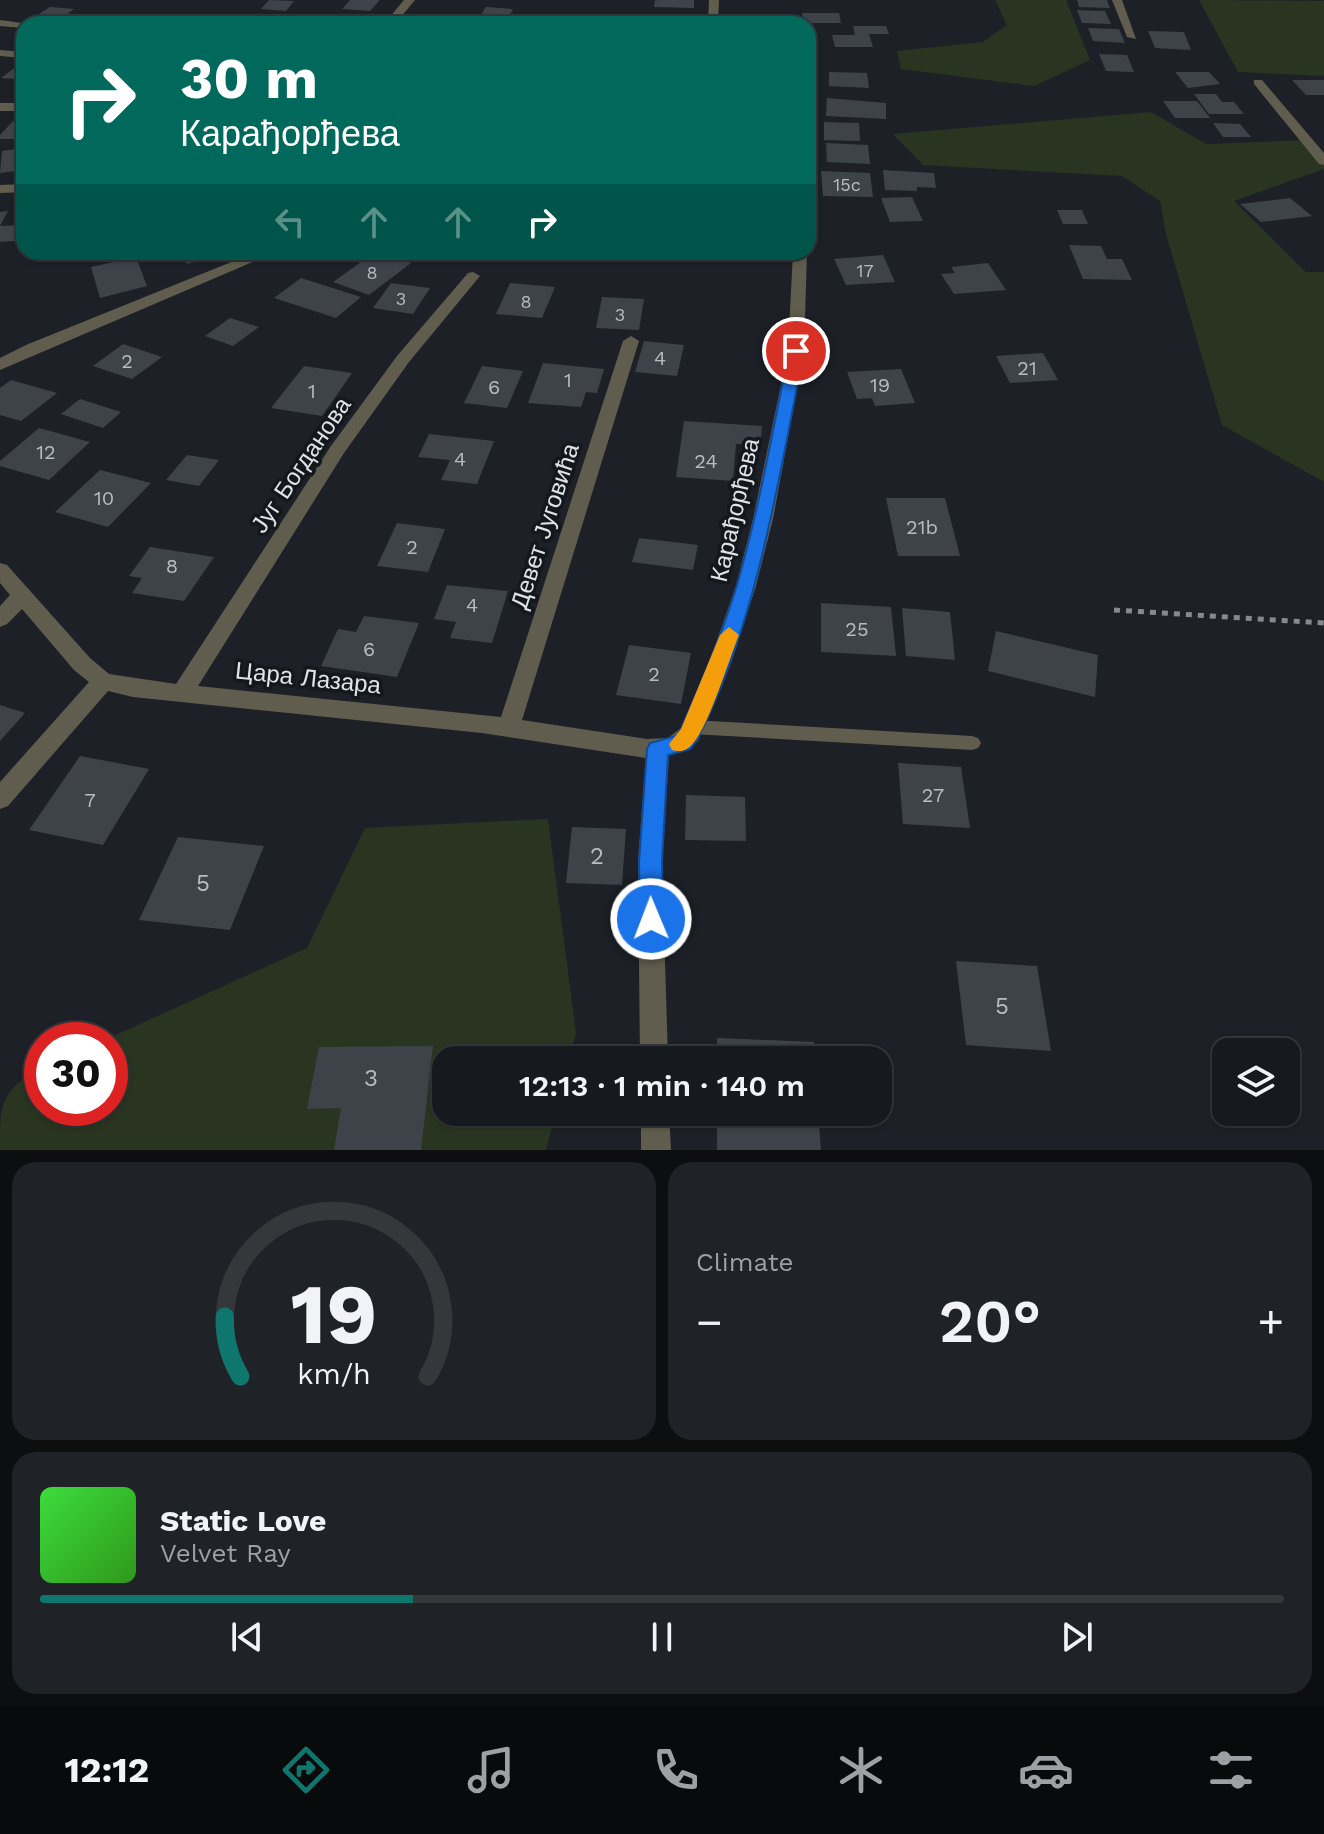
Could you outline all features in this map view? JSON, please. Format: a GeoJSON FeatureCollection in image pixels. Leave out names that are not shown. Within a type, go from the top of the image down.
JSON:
{"type":"FeatureCollection","features":[{"type":"Feature","properties":{"kind":"street"},"geometry":{"type":"LineString","coordinates":[[396,16],[410,0]]}},
{"type":"Feature","properties":{"kind":"street"},"geometry":{"type":"LineString","coordinates":[[1117,0],[1132,37]]}},
{"type":"Feature","properties":{"kind":"street"},"geometry":{"type":"LineString","coordinates":[[1258,82],[1324,161]]}},
{"type":"Feature","properties":{"kind":"street"},"geometry":{"type":"LineString","coordinates":[[0,365],[32,348],[249,260]]}},
{"type":"Feature","properties":{"kind":"street","name":"Карађорђева"},"geometry":{"type":"LineString","coordinates":[[692,727],[721,660],[746,586],[763,519],[796,351],[800,260]]}},
{"type":"Feature","properties":{"kind":"street","name":"Југ Богданова"},"geometry":{"type":"LineString","coordinates":[[183,691],[337,450],[403,359],[473,276]]}},
{"type":"Feature","properties":{"kind":"street","name":"Девет Југовића"},"geometry":{"type":"LineString","coordinates":[[509,726],[631,341]]}},
{"type":"Feature","properties":{"kind":"street"},"geometry":{"type":"LineString","coordinates":[[0,570],[82,664],[103,681],[0,799]]}},
{"type":"Feature","properties":{"kind":"street"},"geometry":{"type":"LineString","coordinates":[[0,619],[23,595]]}},
{"type":"Feature","properties":{"kind":"street","name":"Цара Лазара"},"geometry":{"type":"LineString","coordinates":[[103,681],[133,688],[509,726],[658,749]]}},
{"type":"Feature","properties":{"kind":"street"},"geometry":{"type":"LineString","coordinates":[[654,1046],[650,862],[658,749],[682,743],[692,727]]}},
{"type":"Feature","properties":{"kind":"street"},"geometry":{"type":"LineString","coordinates":[[655,1126],[656,1150]]}},
{"type":"Feature","properties":{"kind":"lane"},"geometry":{"type":"LineString","coordinates":[[692,727],[972,743]]}},
{"type":"Feature","properties":{"kind":"path"},"geometry":{"type":"LineString","coordinates":[[1114,610],[1324,623]]}},
{"type":"Feature","properties":{"kind":"green space"},"geometry":{"type":"Polygon","coordinates":[[[995,0],[1066,0],[1090,60],[1034,86],[901,69],[897,51],[983,42],[1007,25],[995,0]]]}},
{"type":"Feature","properties":{"kind":"green space"},"geometry":{"type":"Polygon","coordinates":[[[1199,0],[1324,1],[1324,76],[1238,72],[1199,0]]]}},
{"type":"Feature","properties":{"kind":"green space"},"geometry":{"type":"Polygon","coordinates":[[[1151,112],[1206,144],[1307,140],[1324,161],[1324,169],[1234,201],[1306,272],[1324,272],[1324,482],[1222,425],[1166,234],[1160,201],[1122,176],[923,165],[893,134],[1151,112]]]}},
{"type":"Feature","properties":{"kind":"green space"},"geometry":{"type":"Polygon","coordinates":[[[548,819],[576,1033],[573,1046],[432,1046],[432,1126],[552,1126],[546,1150],[0,1150],[5,1100],[24,1079],[24,1126],[128,1126],[128,1030],[307,948],[365,828],[548,819]]]}},
{"type":"Feature","properties":{"kind":"building"},"geometry":{"type":"Polygon","coordinates":[[[269,0],[294,1],[286,11],[261,9],[269,0]]]}},
{"type":"Feature","properties":{"kind":"building"},"geometry":{"type":"Polygon","coordinates":[[[350,0],[380,0],[370,11],[342,9],[350,0]]]}},
{"type":"Feature","properties":{"kind":"building"},"geometry":{"type":"Polygon","coordinates":[[[655,0],[694,0],[694,8],[654,7],[655,0]]]}},
{"type":"Feature","properties":{"kind":"building"},"geometry":{"type":"Polygon","coordinates":[[[1077,0],[1107,0],[1110,8],[1079,7],[1077,0]]]}},
{"type":"Feature","properties":{"kind":"building"},"geometry":{"type":"Polygon","coordinates":[[[50,7],[74,9],[66,15],[78,16],[36,16],[50,7]]]}},
{"type":"Feature","properties":{"kind":"building"},"geometry":{"type":"Polygon","coordinates":[[[486,7],[513,9],[509,16],[480,16],[486,7]]]}},
{"type":"Feature","properties":{"kind":"building"},"geometry":{"type":"Polygon","coordinates":[[[1077,10],[1105,11],[1111,24],[1082,23],[1077,10]]]}},
{"type":"Feature","properties":{"kind":"building"},"geometry":{"type":"Polygon","coordinates":[[[802,13],[839,13],[841,23],[816,23],[816,16],[803,16],[802,13]]]}},
{"type":"Feature","properties":{"kind":"building"},"geometry":{"type":"Polygon","coordinates":[[[853,26],[886,26],[889,34],[869,34],[873,47],[835,47],[832,35],[855,35],[853,26]]]}},
{"type":"Feature","properties":{"kind":"building"},"geometry":{"type":"Polygon","coordinates":[[[1088,28],[1119,29],[1125,43],[1093,41],[1088,28]]]}},
{"type":"Feature","properties":{"kind":"building"},"geometry":{"type":"Polygon","coordinates":[[[1148,31],[1184,32],[1191,50],[1155,48],[1148,31]]]}},
{"type":"Feature","properties":{"kind":"building"},"geometry":{"type":"Polygon","coordinates":[[[1099,54],[1127,55],[1134,72],[1106,71],[1099,54]]]}},
{"type":"Feature","properties":{"kind":"building"},"geometry":{"type":"Polygon","coordinates":[[[16,67],[16,79],[1,78],[16,67]]]}},
{"type":"Feature","properties":{"kind":"building"},"geometry":{"type":"Polygon","coordinates":[[[829,72],[867,73],[869,88],[829,86],[829,72]]]}},
{"type":"Feature","properties":{"kind":"building"},"geometry":{"type":"Polygon","coordinates":[[[1175,72],[1209,72],[1220,84],[1188,88],[1175,72]]]}},
{"type":"Feature","properties":{"kind":"building"},"geometry":{"type":"Polygon","coordinates":[[[1292,80],[1324,80],[1324,95],[1306,95],[1292,80]]]}},
{"type":"Feature","properties":{"kind":"building"},"geometry":{"type":"Polygon","coordinates":[[[1194,94],[1216,94],[1222,102],[1234,102],[1244,114],[1209,114],[1194,94]]]}},
{"type":"Feature","properties":{"kind":"building"},"geometry":{"type":"Polygon","coordinates":[[[827,98],[886,103],[886,119],[826,116],[827,98]]]}},
{"type":"Feature","properties":{"kind":"building"},"geometry":{"type":"Polygon","coordinates":[[[1163,101],[1197,101],[1210,118],[1175,118],[1163,101]]]}},
{"type":"Feature","properties":{"kind":"building"},"geometry":{"type":"Polygon","coordinates":[[[16,121],[16,139],[0,139],[0,135],[16,121]]]}},
{"type":"Feature","properties":{"kind":"building"},"geometry":{"type":"Polygon","coordinates":[[[824,122],[859,123],[860,141],[824,140],[824,122]]]}},
{"type":"Feature","properties":{"kind":"building"},"geometry":{"type":"Polygon","coordinates":[[[1213,123],[1240,124],[1251,137],[1223,137],[1213,123]]]}},
{"type":"Feature","properties":{"kind":"building"},"geometry":{"type":"Polygon","coordinates":[[[826,143],[868,145],[870,164],[827,162],[826,143]]]}},
{"type":"Feature","properties":{"kind":"building"},"geometry":{"type":"Polygon","coordinates":[[[16,149],[16,171],[0,173],[2,151],[16,149]]]}},
{"type":"Feature","properties":{"kind":"building"},"geometry":{"type":"Polygon","coordinates":[[[883,170],[934,173],[936,188],[885,190],[883,170]]]}},
{"type":"Feature","properties":{"kind":"building"},"geometry":{"type":"Polygon","coordinates":[[[821,171],[870,173],[873,197],[823,196],[821,171]]]}},
{"type":"Feature","properties":{"kind":"building"},"geometry":{"type":"Polygon","coordinates":[[[912,197],[923,221],[890,222],[881,198],[912,197]]]}},
{"type":"Feature","properties":{"kind":"building"},"geometry":{"type":"Polygon","coordinates":[[[1290,198],[1312,216],[1261,222],[1240,204],[1290,198]]]}},
{"type":"Feature","properties":{"kind":"building"},"geometry":{"type":"Polygon","coordinates":[[[1057,210],[1082,210],[1088,224],[1063,224],[1057,210]]]}},
{"type":"Feature","properties":{"kind":"building"},"geometry":{"type":"Polygon","coordinates":[[[8,211],[0,226],[0,212],[8,211]]]}},
{"type":"Feature","properties":{"kind":"building"},"geometry":{"type":"Polygon","coordinates":[[[16,225],[16,241],[0,242],[0,226],[16,225]]]}},
{"type":"Feature","properties":{"kind":"building"},"geometry":{"type":"Polygon","coordinates":[[[1069,245],[1101,246],[1107,259],[1122,259],[1132,280],[1083,279],[1069,245]]]}},
{"type":"Feature","properties":{"kind":"building"},"geometry":{"type":"Polygon","coordinates":[[[883,255],[895,282],[846,285],[834,259],[883,255]]]}},
{"type":"Feature","properties":{"kind":"building"},"geometry":{"type":"Polygon","coordinates":[[[137,260],[147,286],[100,298],[91,267],[137,260]]]}},
{"type":"Feature","properties":{"kind":"building"},"geometry":{"type":"Polygon","coordinates":[[[364,260],[411,263],[369,295],[333,282],[364,260]]]}},
{"type":"Feature","properties":{"kind":"building"},"geometry":{"type":"Polygon","coordinates":[[[988,263],[1006,290],[954,294],[941,274],[955,273],[951,267],[988,263]]]}},
{"type":"Feature","properties":{"kind":"building"},"geometry":{"type":"Polygon","coordinates":[[[301,278],[361,297],[336,318],[274,298],[301,278]]]}},
{"type":"Feature","properties":{"kind":"building"},"geometry":{"type":"Polygon","coordinates":[[[391,283],[430,288],[413,314],[373,308],[391,283]]]}},
{"type":"Feature","properties":{"kind":"building"},"geometry":{"type":"Polygon","coordinates":[[[510,283],[555,287],[542,318],[496,314],[510,283]]]}},
{"type":"Feature","properties":{"kind":"building"},"geometry":{"type":"Polygon","coordinates":[[[602,297],[644,299],[639,330],[596,328],[602,297]]]}},
{"type":"Feature","properties":{"kind":"building"},"geometry":{"type":"Polygon","coordinates":[[[230,318],[259,327],[233,346],[205,336],[230,318]]]}},
{"type":"Feature","properties":{"kind":"building"},"geometry":{"type":"Polygon","coordinates":[[[644,341],[684,345],[677,376],[635,372],[644,341]]]}},
{"type":"Feature","properties":{"kind":"building"},"geometry":{"type":"Polygon","coordinates":[[[123,344],[162,357],[132,379],[93,366],[123,344]]]}},
{"type":"Feature","properties":{"kind":"building"},"geometry":{"type":"Polygon","coordinates":[[[1043,353],[1058,380],[1010,383],[996,356],[1043,353]]]}},
{"type":"Feature","properties":{"kind":"building"},"geometry":{"type":"Polygon","coordinates":[[[543,363],[604,369],[597,393],[586,392],[581,407],[528,403],[543,363]]]}},
{"type":"Feature","properties":{"kind":"building"},"geometry":{"type":"Polygon","coordinates":[[[304,366],[352,373],[322,416],[271,408],[304,366]]]}},
{"type":"Feature","properties":{"kind":"building"},"geometry":{"type":"Polygon","coordinates":[[[482,366],[523,371],[507,408],[464,403],[482,366]]]}},
{"type":"Feature","properties":{"kind":"building"},"geometry":{"type":"Polygon","coordinates":[[[901,369],[915,403],[875,406],[872,398],[857,399],[847,372],[901,369]]]}},
{"type":"Feature","properties":{"kind":"building"},"geometry":{"type":"Polygon","coordinates":[[[11,380],[57,393],[21,421],[0,415],[0,388],[11,380]]]}},
{"type":"Feature","properties":{"kind":"building"},"geometry":{"type":"Polygon","coordinates":[[[80,399],[121,412],[103,428],[61,414],[80,399]]]}},
{"type":"Feature","properties":{"kind":"building"},"geometry":{"type":"Polygon","coordinates":[[[684,421],[762,426],[760,445],[736,444],[733,481],[676,477],[684,421]]]}},
{"type":"Feature","properties":{"kind":"building"},"geometry":{"type":"Polygon","coordinates":[[[39,428],[90,442],[49,480],[0,466],[0,461],[39,428]]]}},
{"type":"Feature","properties":{"kind":"building"},"geometry":{"type":"Polygon","coordinates":[[[429,434],[494,441],[477,484],[441,480],[450,460],[418,457],[429,434]]]}},
{"type":"Feature","properties":{"kind":"building"},"geometry":{"type":"Polygon","coordinates":[[[187,455],[219,460],[199,486],[166,480],[187,455]]]}},
{"type":"Feature","properties":{"kind":"building"},"geometry":{"type":"Polygon","coordinates":[[[100,470],[151,483],[108,527],[55,512],[100,470]]]}},
{"type":"Feature","properties":{"kind":"building"},"geometry":{"type":"Polygon","coordinates":[[[886,498],[945,498],[960,556],[898,556],[886,498]]]}},
{"type":"Feature","properties":{"kind":"building"},"geometry":{"type":"Polygon","coordinates":[[[397,523],[445,529],[428,572],[377,566],[397,523]]]}},
{"type":"Feature","properties":{"kind":"building"},"geometry":{"type":"Polygon","coordinates":[[[639,538],[698,545],[693,570],[632,562],[639,538]]]}},
{"type":"Feature","properties":{"kind":"building"},"geometry":{"type":"Polygon","coordinates":[[[150,547],[214,557],[184,601],[132,593],[142,578],[129,576],[150,547]]]}},
{"type":"Feature","properties":{"kind":"building"},"geometry":{"type":"Polygon","coordinates":[[[447,585],[508,591],[492,643],[450,638],[456,622],[434,619],[447,585]]]}},
{"type":"Feature","properties":{"kind":"building"},"geometry":{"type":"Polygon","coordinates":[[[821,603],[891,607],[896,656],[821,652],[821,603]]]}},
{"type":"Feature","properties":{"kind":"building"},"geometry":{"type":"Polygon","coordinates":[[[902,608],[950,612],[955,660],[906,656],[902,608]]]}},
{"type":"Feature","properties":{"kind":"building"},"geometry":{"type":"Polygon","coordinates":[[[364,616],[419,623],[397,677],[321,666],[338,629],[356,632],[364,616]]]}},
{"type":"Feature","properties":{"kind":"building"},"geometry":{"type":"Polygon","coordinates":[[[996,631],[1098,655],[1095,697],[988,671],[996,631]]]}},
{"type":"Feature","properties":{"kind":"building"},"geometry":{"type":"Polygon","coordinates":[[[629,645],[691,653],[681,704],[616,695],[629,645]]]}},
{"type":"Feature","properties":{"kind":"building"},"geometry":{"type":"Polygon","coordinates":[[[0,705],[25,713],[0,741],[0,705]]]}},
{"type":"Feature","properties":{"kind":"building"},"geometry":{"type":"Polygon","coordinates":[[[80,756],[149,769],[103,845],[29,830],[80,756]]]}},
{"type":"Feature","properties":{"kind":"building"},"geometry":{"type":"Polygon","coordinates":[[[898,763],[961,767],[970,828],[903,824],[898,763]]]}},
{"type":"Feature","properties":{"kind":"building"},"geometry":{"type":"Polygon","coordinates":[[[686,795],[745,797],[746,841],[685,840],[686,795]]]}},
{"type":"Feature","properties":{"kind":"building"},"geometry":{"type":"Polygon","coordinates":[[[572,827],[626,829],[622,885],[566,883],[572,827]]]}},
{"type":"Feature","properties":{"kind":"building"},"geometry":{"type":"Polygon","coordinates":[[[178,837],[264,846],[230,930],[139,920],[178,837]]]}},
{"type":"Feature","properties":{"kind":"building"},"geometry":{"type":"Polygon","coordinates":[[[956,961],[1037,966],[1051,1051],[966,1045],[956,961]]]}},
{"type":"Feature","properties":{"kind":"building"},"geometry":{"type":"Polygon","coordinates":[[[717,1038],[814,1042],[814,1046],[717,1046],[717,1038]]]}},
{"type":"Feature","properties":{"kind":"building"},"geometry":{"type":"Polygon","coordinates":[[[432,1046],[421,1150],[334,1150],[341,1108],[307,1109],[319,1047],[432,1046]]]}},
{"type":"Feature","properties":{"kind":"building"},"geometry":{"type":"Polygon","coordinates":[[[717,1126],[819,1126],[821,1150],[717,1150],[717,1126]]]}},
{"type":"Feature","properties":{"kind":"slow traffic"},"geometry":{"type":"LineString","coordinates":[[680,744],[690,734],[729,635]]}},
{"type":"Feature","properties":{"kind":"route"},"geometry":{"type":"LineString","coordinates":[[651,919],[650,862],[658,749],[682,743],[690,734],[721,660],[746,586],[763,519],[796,351]]}}]}
